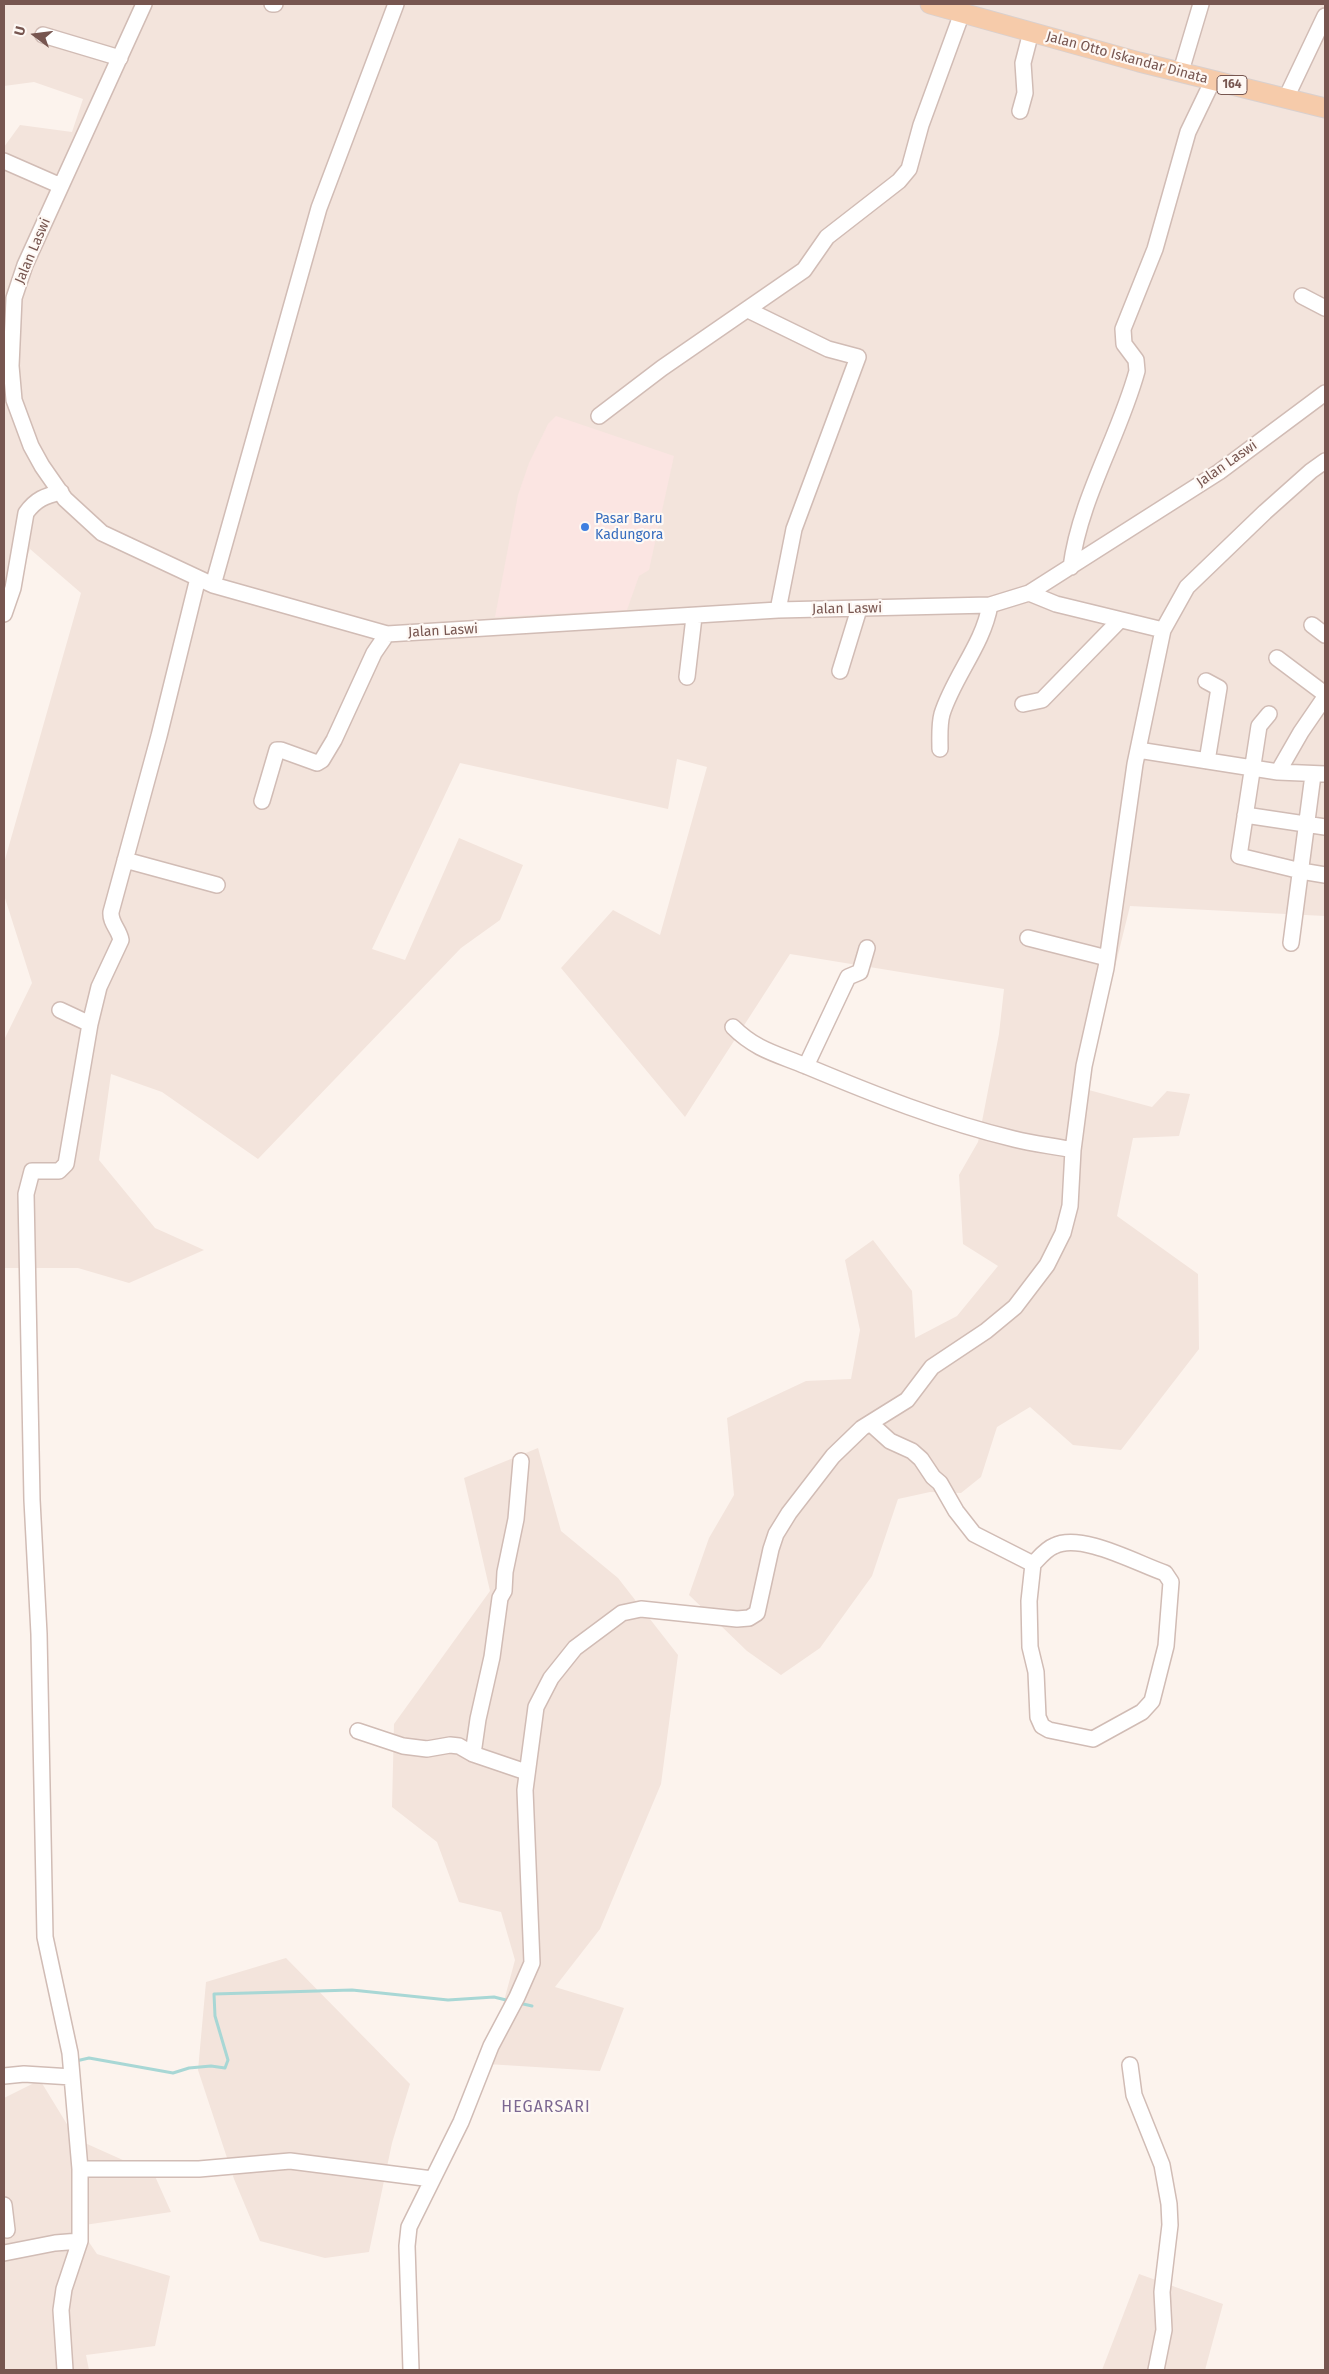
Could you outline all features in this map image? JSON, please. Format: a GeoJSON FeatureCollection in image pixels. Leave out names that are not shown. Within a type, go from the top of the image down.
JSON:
{"type":"FeatureCollection","features":[{"type":"Feature","properties":{"kind":"main road","name":"Jalan Otto Iskandar Dinata"},"geometry":{"type":"LineString","coordinates":[[930,4],[969,10],[1031,32],[1094,50],[1325,108]]}},
{"type":"Feature","properties":{"kind":"street","name":"Jalan Laswi"},"geometry":{"type":"LineString","coordinates":[[144,4],[25,265],[14,298],[11,366],[14,400],[22,424],[42,466],[76,511],[102,532],[213,585],[351,626],[387,634],[694,617],[778,610],[859,610],[990,605],[1029,594],[1218,472],[1325,393]]}},
{"type":"Feature","properties":{"kind":"street"},"geometry":{"type":"LineString","coordinates":[[213,585],[319,208],[396,4]]}},
{"type":"Feature","properties":{"kind":"street"},"geometry":{"type":"LineString","coordinates":[[1181,71],[1201,4]]}},
{"type":"Feature","properties":{"kind":"street"},"geometry":{"type":"LineString","coordinates":[[599,416],[662,368],[804,270],[827,237],[899,181],[909,169],[921,124],[969,10]]}},
{"type":"Feature","properties":{"kind":"street"},"geometry":{"type":"LineString","coordinates":[[1286,98],[1325,16]]}},
{"type":"Feature","properties":{"kind":"street"},"geometry":{"type":"LineString","coordinates":[[1020,111],[1025,92],[1024,63],[1031,32]]}},
{"type":"Feature","properties":{"kind":"street"},"geometry":{"type":"LineString","coordinates":[[43,35],[120,58]]}},
{"type":"Feature","properties":{"kind":"street"},"geometry":{"type":"LineString","coordinates":[[1071,567],[1077,532],[1083,513],[1113,440],[1137,371],[1136,360],[1124,344],[1123,329],[1155,249],[1188,132],[1213,80]]}},
{"type":"Feature","properties":{"kind":"street"},"geometry":{"type":"LineString","coordinates":[[4,161],[61,186]]}},
{"type":"Feature","properties":{"kind":"street"},"geometry":{"type":"LineString","coordinates":[[1302,296],[1325,308]]}},
{"type":"Feature","properties":{"kind":"street"},"geometry":{"type":"LineString","coordinates":[[748,310],[828,349],[858,357],[794,529],[778,610]]}},
{"type":"Feature","properties":{"kind":"street"},"geometry":{"type":"LineString","coordinates":[[410,2370],[407,2246],[409,2227],[461,2122],[491,2046],[517,1997],[532,1962],[525,1790],[536,1708],[551,1678],[575,1648],[622,1613],[641,1609],[737,1619],[749,1618],[757,1613],[776,1534],[789,1513],[833,1456],[870,1423],[907,1400],[932,1367],[939,1361],[986,1330],[1015,1307],[1047,1265],[1063,1233],[1070,1206],[1073,1150],[1084,1066],[1107,958],[1138,750],[1163,630],[1187,587],[1265,512],[1310,471],[1325,461]]}},
{"type":"Feature","properties":{"kind":"street"},"geometry":{"type":"LineString","coordinates":[[4,614],[13,588],[26,513],[40,498],[61,492]]}},
{"type":"Feature","properties":{"kind":"street"},"geometry":{"type":"LineString","coordinates":[[65,2370],[61,2310],[64,2289],[80,2241],[80,2169],[70,2053],[45,1937],[39,1634],[32,1500],[26,1194],[32,1171],[59,1171],[66,1164],[90,1024],[102,977],[120,940],[120,932],[111,917],[111,912],[198,578]]}},
{"type":"Feature","properties":{"kind":"street"},"geometry":{"type":"LineString","coordinates":[[1029,594],[1056,604],[1163,630]]}},
{"type":"Feature","properties":{"kind":"street"},"geometry":{"type":"LineString","coordinates":[[940,749],[941,717],[987,621],[990,605]]}},
{"type":"Feature","properties":{"kind":"street"},"geometry":{"type":"LineString","coordinates":[[840,671],[859,610]]}},
{"type":"Feature","properties":{"kind":"street"},"geometry":{"type":"LineString","coordinates":[[687,677],[694,617]]}},
{"type":"Feature","properties":{"kind":"street"},"geometry":{"type":"LineString","coordinates":[[1022,704],[1042,700],[1120,620]]}},
{"type":"Feature","properties":{"kind":"street"},"geometry":{"type":"LineString","coordinates":[[1312,625],[1325,635]]}},
{"type":"Feature","properties":{"kind":"street"},"geometry":{"type":"LineString","coordinates":[[262,801],[277,750],[282,750],[317,763],[322,760],[334,740],[374,653],[387,634]]}},
{"type":"Feature","properties":{"kind":"street"},"geometry":{"type":"LineString","coordinates":[[1277,658],[1325,695],[1300,732],[1278,772]]}},
{"type":"Feature","properties":{"kind":"street"},"geometry":{"type":"LineString","coordinates":[[1206,681],[1219,688],[1207,761]]}},
{"type":"Feature","properties":{"kind":"street"},"geometry":{"type":"LineString","coordinates":[[1269,714],[1259,726],[1239,856],[1325,875]]}},
{"type":"Feature","properties":{"kind":"street"},"geometry":{"type":"LineString","coordinates":[[1138,750],[1278,772],[1319,775],[1307,824],[1291,943]]}},
{"type":"Feature","properties":{"kind":"street"},"geometry":{"type":"LineString","coordinates":[[1245,815],[1325,827]]}},
{"type":"Feature","properties":{"kind":"street"},"geometry":{"type":"LineString","coordinates":[[125,860],[217,885]]}},
{"type":"Feature","properties":{"kind":"street"},"geometry":{"type":"LineString","coordinates":[[1028,938],[1107,958]]}},
{"type":"Feature","properties":{"kind":"street"},"geometry":{"type":"LineString","coordinates":[[806,1066],[848,977],[857,974],[861,970],[866,948]]}},
{"type":"Feature","properties":{"kind":"street"},"geometry":{"type":"LineString","coordinates":[[60,1010],[90,1024]]}},
{"type":"Feature","properties":{"kind":"street"},"geometry":{"type":"LineString","coordinates":[[733,1028],[748,1041],[772,1054],[851,1085],[943,1118],[1014,1139],[1073,1150]]}},
{"type":"Feature","properties":{"kind":"street"},"geometry":{"type":"LineString","coordinates":[[870,1423],[890,1441],[912,1451],[921,1459],[932,1477],[940,1483],[956,1511],[974,1534],[1033,1564]]}},
{"type":"Feature","properties":{"kind":"street"},"geometry":{"type":"LineString","coordinates":[[473,1754],[478,1719],[492,1657],[500,1598],[504,1591],[505,1572],[516,1519],[521,1461]]}},
{"type":"Feature","properties":{"kind":"street"},"geometry":{"type":"LineString","coordinates":[[1067,1542],[1091,1546],[1165,1573],[1172,1582],[1166,1646],[1152,1701],[1142,1712],[1093,1739],[1049,1730],[1042,1726],[1038,1717],[1036,1672],[1030,1647],[1029,1600],[1033,1564],[1053,1546],[1067,1542]]}},
{"type":"Feature","properties":{"kind":"street"},"geometry":{"type":"LineString","coordinates":[[358,1731],[403,1746],[427,1749],[450,1745],[459,1746],[473,1754],[526,1772]]}},
{"type":"Feature","properties":{"kind":"street"},"geometry":{"type":"LineString","coordinates":[[1130,2065],[1134,2095],[1162,2165],[1169,2204],[1170,2225],[1162,2292],[1164,2330],[1156,2370]]}},
{"type":"Feature","properties":{"kind":"street"},"geometry":{"type":"LineString","coordinates":[[4,2076],[72,2075]]}},
{"type":"Feature","properties":{"kind":"street"},"geometry":{"type":"LineString","coordinates":[[80,2169],[199,2169],[290,2161],[432,2179]]}},
{"type":"Feature","properties":{"kind":"street"},"geometry":{"type":"LineString","coordinates":[[4,2205],[6,2230]]}},
{"type":"Feature","properties":{"kind":"street"},"geometry":{"type":"LineString","coordinates":[[4,2253],[55,2243],[80,2241]]}},
{"type":"Feature","properties":{"kind":"shaded area"},"geometry":{"type":"Polygon","coordinates":[[[4,4],[1325,4],[1325,916],[1130,906],[1085,1089],[1152,1107],[1167,1091],[1190,1094],[1179,1136],[1133,1138],[1117,1216],[1198,1274],[1199,1349],[1121,1450],[1073,1445],[1030,1407],[997,1427],[981,1477],[961,1493],[930,1492],[898,1499],[872,1576],[820,1648],[781,1675],[747,1651],[689,1595],[709,1538],[734,1495],[727,1418],[806,1381],[851,1379],[860,1330],[845,1260],[873,1240],[912,1291],[915,1338],[957,1316],[998,1266],[963,1244],[959,1175],[978,1142],[999,1034],[1004,989],[790,954],[685,1117],[561,968],[613,910],[660,935],[707,767],[677,759],[668,809],[460,763],[372,949],[405,960],[459,838],[523,865],[500,920],[461,948],[258,1159],[162,1092],[111,1074],[99,1160],[155,1228],[204,1250],[129,1283],[78,1268],[4,1268],[4,1040],[32,983],[4,895],[4,863],[81,593],[30,549],[4,619],[4,147],[20,125],[72,132],[83,99],[34,82],[4,86],[4,4]]]}},
{"type":"Feature","properties":{"kind":"shaded area","name":"Pasar Baru Kadungora"},"geometry":{"type":"Polygon","coordinates":[[[556,416],[674,456],[649,570],[639,576],[627,610],[495,617],[518,495],[529,463],[548,424],[556,416]]]}},
{"type":"Feature","properties":{"kind":"shaded area"},"geometry":{"type":"Polygon","coordinates":[[[538,1448],[561,1531],[618,1578],[678,1655],[661,1784],[600,1929],[555,1987],[624,2008],[600,2071],[487,2064],[515,1960],[501,1912],[459,1902],[437,1842],[392,1807],[394,1724],[490,1591],[464,1478],[538,1448]]]}},
{"type":"Feature","properties":{"kind":"shaded area"},"geometry":{"type":"Polygon","coordinates":[[[286,1958],[410,2084],[392,2143],[369,2252],[325,2258],[260,2241],[234,2179],[198,2070],[206,1982],[286,1958]]]}},
{"type":"Feature","properties":{"kind":"shaded area"},"geometry":{"type":"Polygon","coordinates":[[[40,2080],[76,2139],[154,2174],[171,2212],[78,2226],[97,2254],[170,2276],[155,2346],[86,2355],[89,2370],[4,2370],[4,2098],[40,2080]]]}},
{"type":"Feature","properties":{"kind":"shaded area"},"geometry":{"type":"Polygon","coordinates":[[[1139,2274],[1223,2304],[1205,2370],[1102,2370],[1139,2274]]]}},
{"type":"Feature","properties":{"kind":"waterway"},"geometry":{"type":"LineString","coordinates":[[76,2061],[89,2058],[173,2073],[189,2068],[211,2066],[225,2068],[228,2060],[215,2016],[214,1994],[352,1990],[448,2000],[494,1997],[510,2001]]}},
{"type":"Feature","properties":{"kind":"waterway"},"geometry":{"type":"LineString","coordinates":[[519,2003],[532,2006]]}},
{"type":"Feature","properties":{"kind":"place","name":"Pasar Baru Kadungora"},"geometry":{"type":"Point","coordinates":[585,527]}},
{"type":"Feature","properties":{"kind":"district","name":"HEGARSARI"},"geometry":{"type":"Point","coordinates":[546,2108]}}]}
